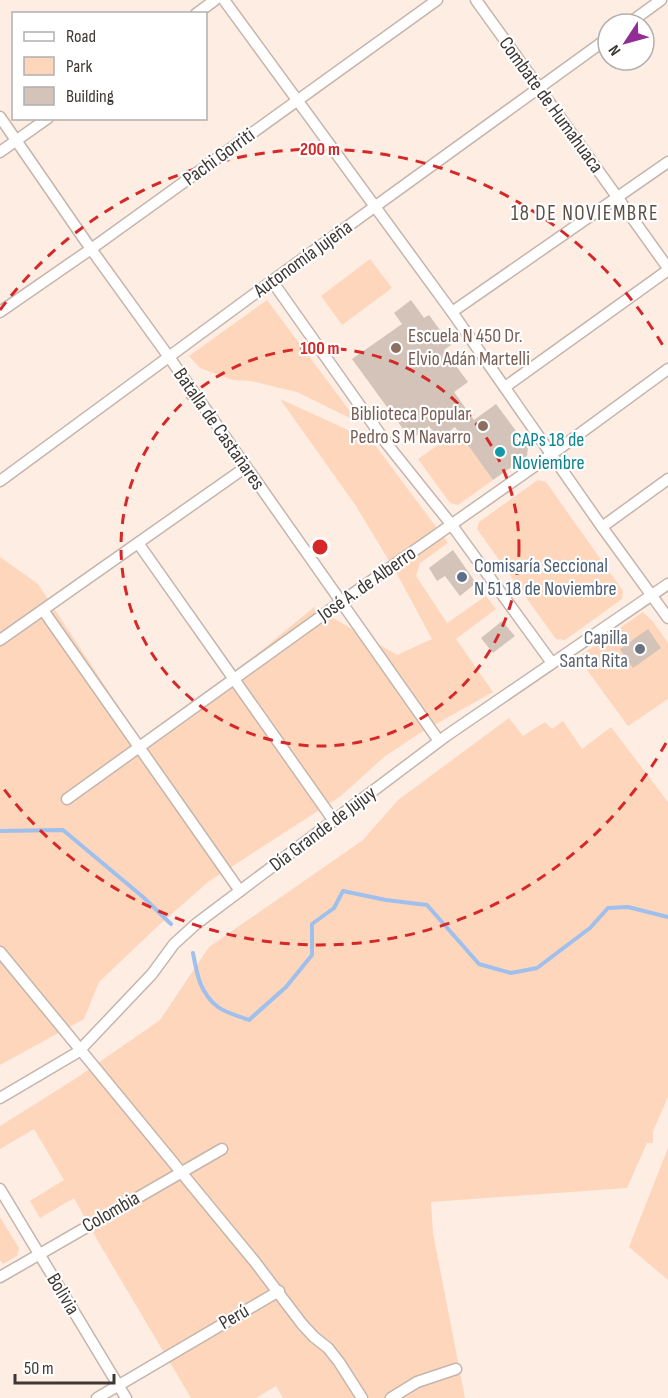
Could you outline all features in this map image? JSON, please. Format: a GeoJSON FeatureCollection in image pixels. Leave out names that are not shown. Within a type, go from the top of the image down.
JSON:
{"type":"FeatureCollection","features":[{"type":"Feature","properties":{"kind":"street"},"geometry":{"type":"LineString","coordinates":[[199,12],[215,0]]}},
{"type":"Feature","properties":{"kind":"street"},"geometry":{"type":"LineString","coordinates":[[224,0],[452,312],[668,618]]}},
{"type":"Feature","properties":{"kind":"street","name":"Pachi Gorriti"},"geometry":{"type":"LineString","coordinates":[[0,312],[437,0]]}},
{"type":"Feature","properties":{"kind":"street","name":"Combate de Humahuaca"},"geometry":{"type":"LineString","coordinates":[[476,0],[668,269]]}},
{"type":"Feature","properties":{"kind":"street"},"geometry":{"type":"LineString","coordinates":[[644,12],[661,0]]}},
{"type":"Feature","properties":{"kind":"street","name":"Autonomía Jujeña"},"geometry":{"type":"LineString","coordinates":[[0,481],[596,47]]}},
{"type":"Feature","properties":{"kind":"street","name":"Batalla de Castañares"},"geometry":{"type":"LineString","coordinates":[[0,117],[439,741]]}},
{"type":"Feature","properties":{"kind":"street"},"geometry":{"type":"LineString","coordinates":[[0,152],[45,120]]}},
{"type":"Feature","properties":{"kind":"street"},"geometry":{"type":"LineString","coordinates":[[452,312],[668,162]]}},
{"type":"Feature","properties":{"kind":"street"},"geometry":{"type":"LineString","coordinates":[[505,387],[668,269]]}},
{"type":"Feature","properties":{"kind":"street"},"geometry":{"type":"LineString","coordinates":[[272,281],[387,444],[451,524],[552,663]]}},
{"type":"Feature","properties":{"kind":"street","name":"José A. de Alberro"},"geometry":{"type":"LineString","coordinates":[[67,799],[668,369]]}},
{"type":"Feature","properties":{"kind":"street"},"geometry":{"type":"LineString","coordinates":[[0,640],[246,467]]}},
{"type":"Feature","properties":{"kind":"street"},"geometry":{"type":"LineString","coordinates":[[602,527],[668,479]]}},
{"type":"Feature","properties":{"kind":"street"},"geometry":{"type":"LineString","coordinates":[[138,543],[334,821]]}},
{"type":"Feature","properties":{"kind":"street","name":"Día Grande de Jujuy"},"geometry":{"type":"LineString","coordinates":[[0,1098],[81,1050],[152,974],[174,944],[196,924],[439,741],[668,584]]}},
{"type":"Feature","properties":{"kind":"street"},"geometry":{"type":"LineString","coordinates":[[43,610],[240,891]]}},
{"type":"Feature","properties":{"kind":"street"},"geometry":{"type":"LineString","coordinates":[[0,954],[279,1291],[302,1324],[328,1348],[363,1398]]}},
{"type":"Feature","properties":{"kind":"street","name":"Colombia"},"geometry":{"type":"LineString","coordinates":[[0,1277],[222,1149]]}},
{"type":"Feature","properties":{"kind":"street","name":"Bolivia"},"geometry":{"type":"LineString","coordinates":[[0,1191],[126,1398]]}},
{"type":"Feature","properties":{"kind":"street","name":"Perú"},"geometry":{"type":"LineString","coordinates":[[97,1398],[279,1291]]}},
{"type":"Feature","properties":{"kind":"street"},"geometry":{"type":"LineString","coordinates":[[391,1398],[417,1382],[456,1369]]}},
{"type":"Feature","properties":{"kind":"green space"},"geometry":{"type":"Polygon","coordinates":[[[370,259],[392,288],[342,325],[321,296],[370,259]]]}},
{"type":"Feature","properties":{"kind":"green space"},"geometry":{"type":"Polygon","coordinates":[[[267,300],[358,422],[297,392],[251,381],[233,380],[200,368],[189,356],[267,300]]]}},
{"type":"Feature","properties":{"kind":"green space"},"geometry":{"type":"Polygon","coordinates":[[[280,399],[372,441],[448,543],[420,563],[416,576],[447,623],[486,596],[496,609],[456,639],[493,692],[420,733],[384,757],[341,796],[208,882],[99,982],[84,1019],[0,1065],[0,557],[38,584],[145,747],[314,607],[397,655],[432,639],[397,574],[356,506],[280,399]]]}},
{"type":"Feature","properties":{"kind":"green space"},"geometry":{"type":"Polygon","coordinates":[[[458,431],[493,480],[458,505],[450,503],[418,459],[458,431]]]}},
{"type":"Feature","properties":{"kind":"green space"},"geometry":{"type":"Polygon","coordinates":[[[538,480],[546,482],[623,591],[622,599],[565,640],[556,639],[477,529],[479,522],[538,480]]]}},
{"type":"Feature","properties":{"kind":"green space"},"geometry":{"type":"Polygon","coordinates":[[[643,612],[668,643],[668,699],[628,726],[587,670],[581,655],[643,612]]]}},
{"type":"Feature","properties":{"kind":"green space"},"geometry":{"type":"Polygon","coordinates":[[[509,718],[523,736],[545,722],[552,729],[563,721],[582,749],[611,727],[668,802],[668,1097],[653,1131],[653,1143],[647,1143],[627,1188],[431,1202],[433,1233],[465,1398],[283,1398],[276,1386],[256,1398],[191,1398],[74,1198],[40,1218],[30,1201],[64,1180],[34,1129],[0,1149],[0,1126],[75,1079],[160,1020],[209,947],[363,840],[398,800],[509,718]]]}},
{"type":"Feature","properties":{"kind":"green space"},"geometry":{"type":"Polygon","coordinates":[[[668,1148],[668,1280],[629,1247],[668,1148]]]}},
{"type":"Feature","properties":{"kind":"green space"},"geometry":{"type":"Polygon","coordinates":[[[0,1217],[19,1248],[17,1256],[3,1264],[0,1260],[0,1217]]]}},
{"type":"Feature","properties":{"kind":"building"},"geometry":{"type":"Polygon","coordinates":[[[411,300],[424,318],[429,315],[451,345],[444,350],[468,382],[454,392],[474,420],[496,404],[528,447],[527,456],[493,480],[455,427],[439,439],[429,426],[411,440],[352,359],[402,324],[394,313],[411,300]]]}},
{"type":"Feature","properties":{"kind":"building","name":"Comisaría Seccional N 51 18 de Noviembre"},"geometry":{"type":"Polygon","coordinates":[[[453,550],[476,583],[460,596],[445,576],[437,581],[429,568],[453,550]]]}},
{"type":"Feature","properties":{"kind":"building"},"geometry":{"type":"Polygon","coordinates":[[[502,621],[515,636],[493,653],[481,638],[502,621]]]}},
{"type":"Feature","properties":{"kind":"building","name":"Capilla Santa Rita"},"geometry":{"type":"Polygon","coordinates":[[[648,629],[661,648],[633,668],[620,649],[648,629]]]}},
{"type":"Feature","properties":{"kind":"waterway"},"geometry":{"type":"LineString","coordinates":[[0,831],[63,830],[143,897],[171,924]]}},
{"type":"Feature","properties":{"kind":"waterway"},"geometry":{"type":"LineString","coordinates":[[193,953],[203,990],[212,1002],[229,1013],[249,1020],[286,987],[312,955],[312,924],[334,908],[343,891],[386,900],[427,905],[479,964],[511,973],[537,968],[590,928],[608,908],[628,907],[668,917]]}},
{"type":"Feature","properties":{"kind":"place","name":"Escuela N 450 Dr. Elvio Adán Martelli"},"geometry":{"type":"Point","coordinates":[396,348]}},
{"type":"Feature","properties":{"kind":"place","name":"Biblioteca Popular Pedro S M Navarro"},"geometry":{"type":"Point","coordinates":[483,426]}},
{"type":"Feature","properties":{"kind":"place","name":"CAPs 18 de Noviembre"},"geometry":{"type":"Point","coordinates":[500,452]}},
{"type":"Feature","properties":{"kind":"place","name":"Comisaría Seccional N 51 18 de Noviembre"},"geometry":{"type":"Point","coordinates":[462,577]}},
{"type":"Feature","properties":{"kind":"place","name":"Capilla Santa Rita"},"geometry":{"type":"Point","coordinates":[640,649]}},
{"type":"Feature","properties":{"kind":"district","name":"18 DE NOVIEMBRE"},"geometry":{"type":"Point","coordinates":[585,213]}}]}
